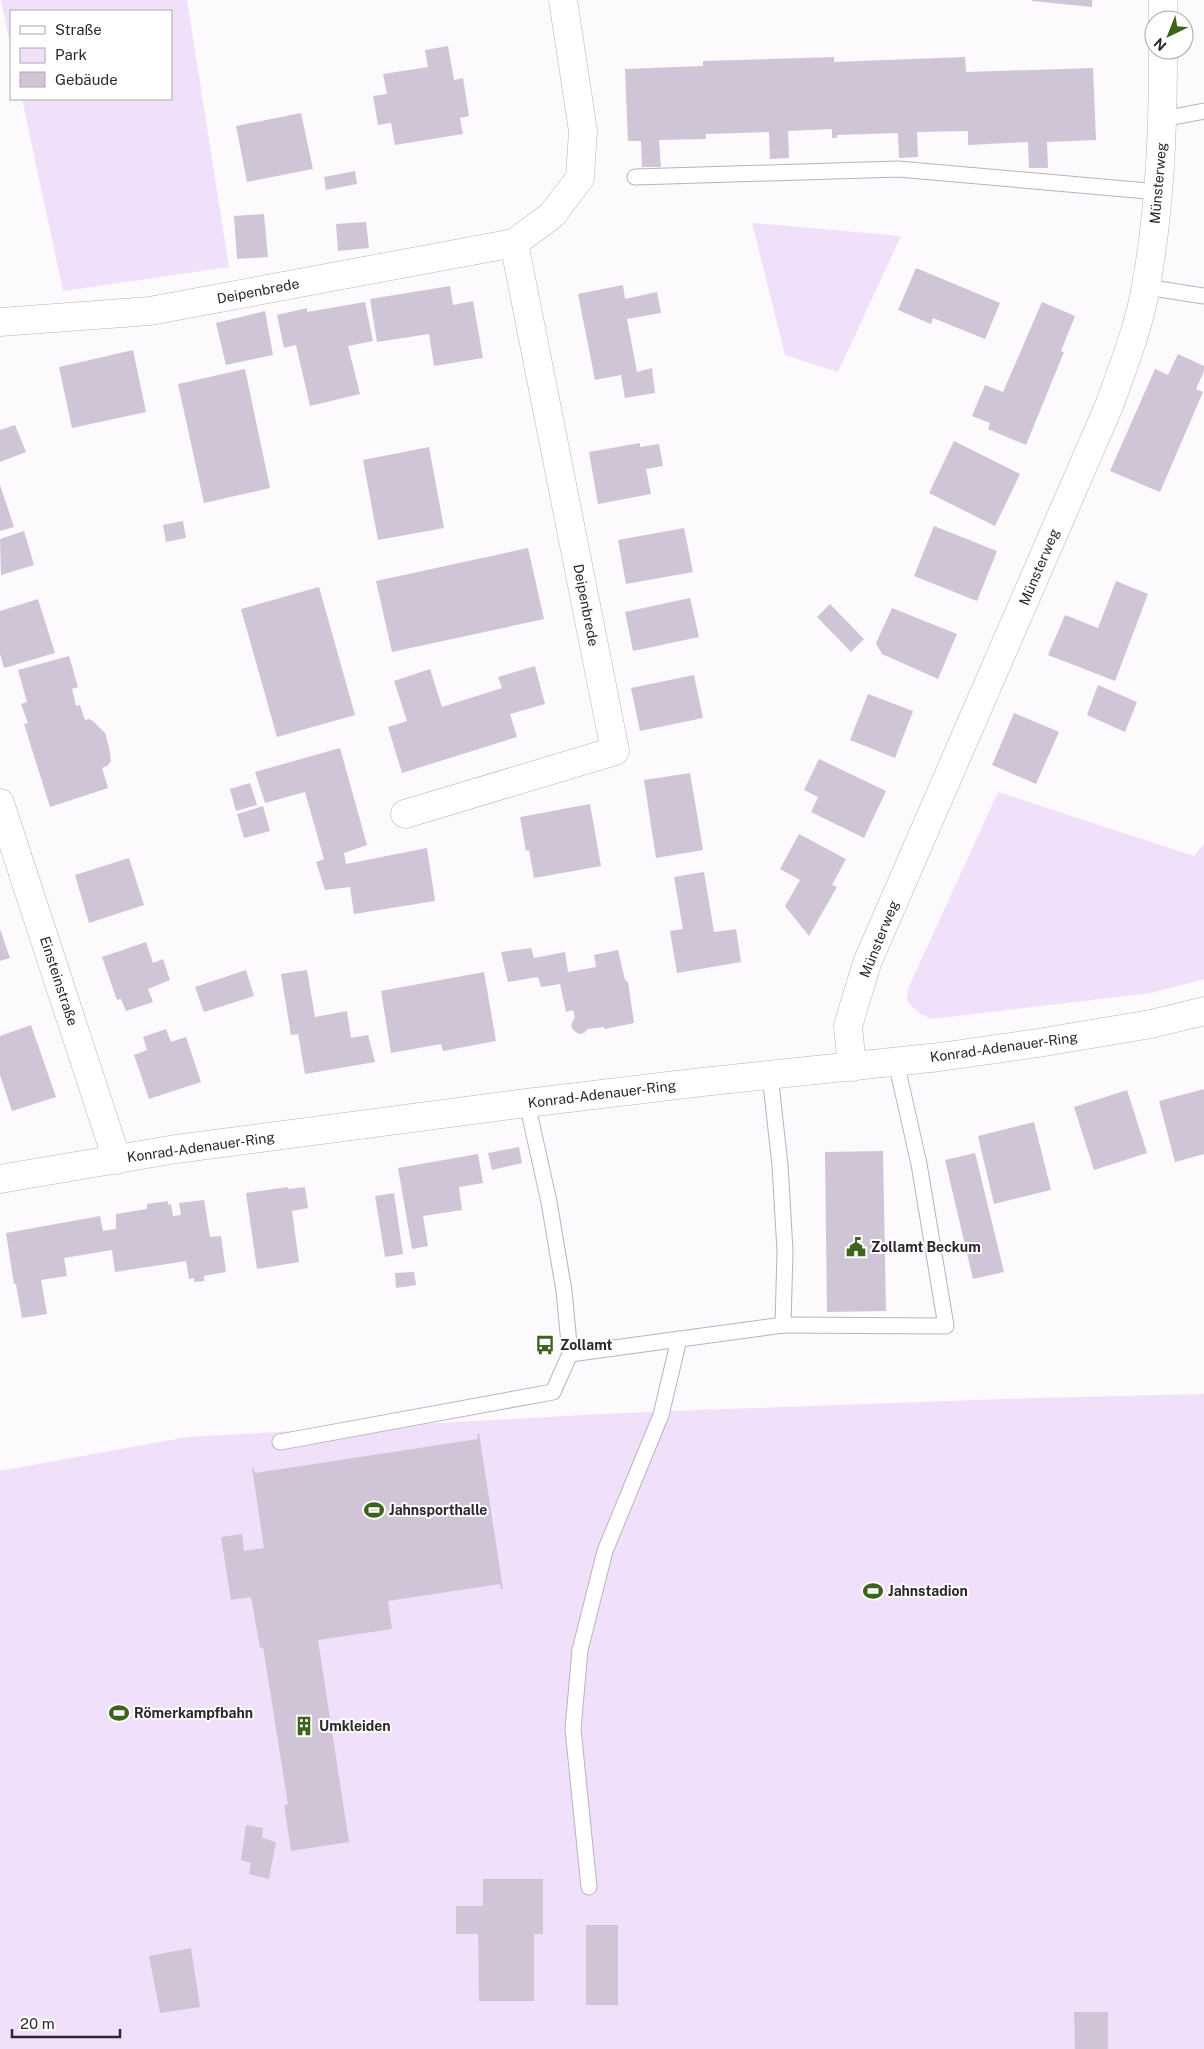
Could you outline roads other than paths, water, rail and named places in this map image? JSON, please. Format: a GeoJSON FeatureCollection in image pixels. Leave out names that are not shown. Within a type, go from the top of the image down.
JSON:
{"type":"FeatureCollection","features":[{"type":"Feature","properties":{"kind":"street","name":"Deipenbrede"},"geometry":{"type":"LineString","coordinates":[[0,322],[150,311],[514,243],[552,215],[580,178],[584,131],[563,0]]}},
{"type":"Feature","properties":{"kind":"street","name":"Münsterweg"},"geometry":{"type":"LineString","coordinates":[[852,1067],[848,1026],[867,962],[1108,406],[1131,345],[1146,287],[1159,192],[1163,119],[1163,60]]}},
{"type":"Feature","properties":{"kind":"street","name":"Deipenbrede"},"geometry":{"type":"LineString","coordinates":[[405,814],[615,751],[514,243]]}},
{"type":"Feature","properties":{"kind":"street","name":"Einsteinstraße"},"geometry":{"type":"LineString","coordinates":[[0,803],[117,1160]]}},
{"type":"Feature","properties":{"kind":"street","name":"Konrad-Adenauer-Ring"},"geometry":{"type":"LineString","coordinates":[[0,1179],[176,1149],[527,1104],[896,1062],[1038,1043],[1151,1024],[1204,1011]]}},
{"type":"Feature","properties":{"kind":"lane"},"geometry":{"type":"LineString","coordinates":[[1163,119],[1204,111]]}},
{"type":"Feature","properties":{"kind":"lane"},"geometry":{"type":"LineString","coordinates":[[635,177],[898,169],[1159,192]]}},
{"type":"Feature","properties":{"kind":"lane"},"geometry":{"type":"LineString","coordinates":[[1146,287],[1204,296]]}},
{"type":"Feature","properties":{"kind":"lane"},"geometry":{"type":"LineString","coordinates":[[570,1354],[783,1325],[946,1326],[919,1164],[896,1062]]}},
{"type":"Feature","properties":{"kind":"lane"},"geometry":{"type":"LineString","coordinates":[[770,1075],[782,1194],[784,1251],[783,1325]]}},
{"type":"Feature","properties":{"kind":"lane"},"geometry":{"type":"LineString","coordinates":[[280,1442],[553,1392],[570,1354],[564,1291],[549,1202],[527,1104]]}},
{"type":"Feature","properties":{"kind":"lane"},"geometry":{"type":"LineString","coordinates":[[589,1887],[573,1729],[580,1650],[605,1551],[660,1415],[679,1339]]}},
{"type":"Feature","properties":{"kind":"place","name":"Zollamt Beckum"},"geometry":{"type":"Point","coordinates":[856,1247]}},
{"type":"Feature","properties":{"kind":"place","name":"Zollamt"},"geometry":{"type":"Point","coordinates":[545,1345]}},
{"type":"Feature","properties":{"kind":"place","name":"Jahnsporthalle"},"geometry":{"type":"Point","coordinates":[374,1510]}},
{"type":"Feature","properties":{"kind":"place","name":"Jahnstadion"},"geometry":{"type":"Point","coordinates":[873,1591]}},
{"type":"Feature","properties":{"kind":"place","name":"Römerkampfbahn"},"geometry":{"type":"Point","coordinates":[119,1713]}},
{"type":"Feature","properties":{"kind":"place","name":"Umkleiden"},"geometry":{"type":"Point","coordinates":[304,1726]}}]}
